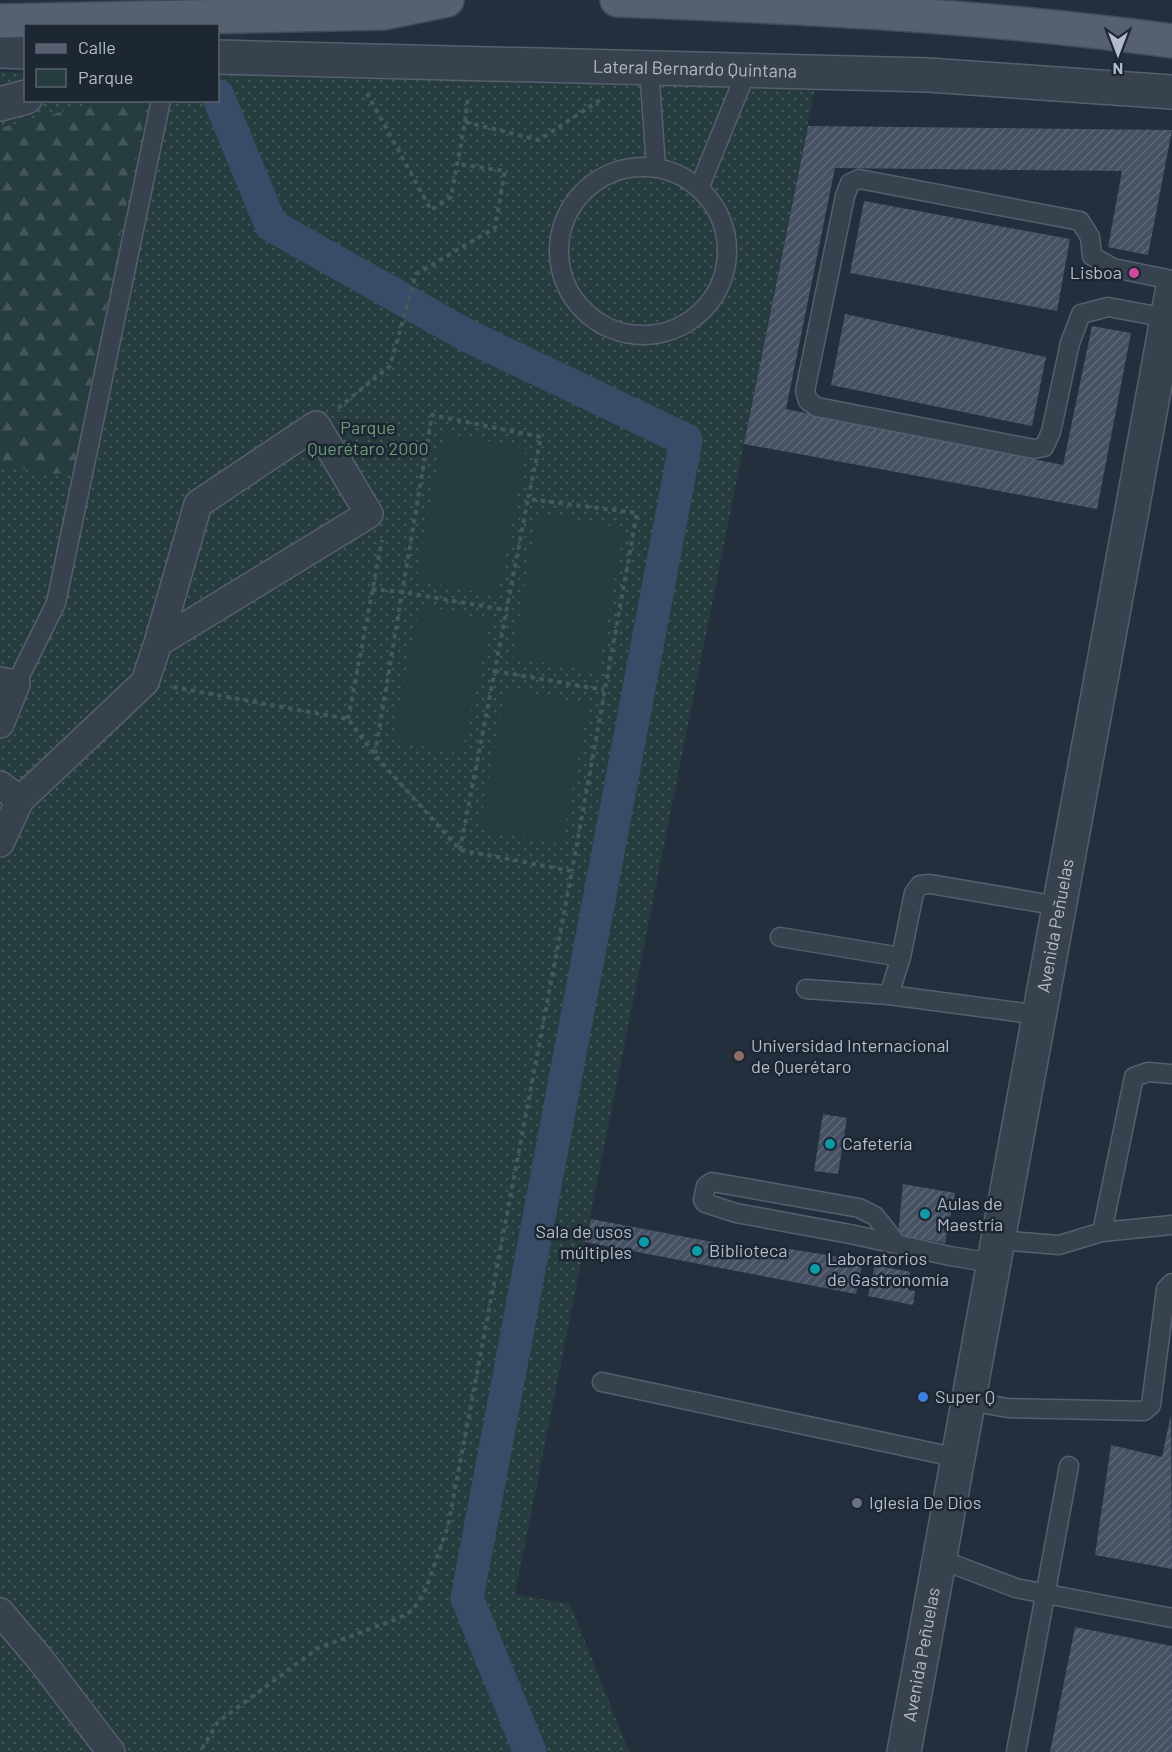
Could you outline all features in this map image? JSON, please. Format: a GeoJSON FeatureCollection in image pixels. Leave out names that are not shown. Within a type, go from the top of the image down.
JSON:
{"type":"FeatureCollection","features":[{"type":"Feature","properties":{"kind":"main road"},"geometry":{"type":"LineString","coordinates":[[0,21],[383,13],[447,0]]}},
{"type":"Feature","properties":{"kind":"main road"},"geometry":{"type":"LineString","coordinates":[[618,0],[811,7],[1093,30],[1172,41]]}},
{"type":"Feature","properties":{"kind":"street"},"geometry":{"type":"LineString","coordinates":[[0,51],[24,52]]}},
{"type":"Feature","properties":{"kind":"street","name":"Lateral Bernardo Quintana"},"geometry":{"type":"LineString","coordinates":[[230,57],[928,75],[1172,92]]}},
{"type":"Feature","properties":{"kind":"street"},"geometry":{"type":"LineString","coordinates":[[0,104],[24,98]]}},
{"type":"Feature","properties":{"kind":"street","name":"Avenida Peñuelas"},"geometry":{"type":"LineString","coordinates":[[904,1752],[1170,305]]}},
{"type":"Feature","properties":{"kind":"street"},"geometry":{"type":"LineString","coordinates":[[0,843],[10,792],[145,682],[159,643],[198,504],[316,425],[369,514],[159,643]]}},
{"type":"Feature","properties":{"kind":"street"},"geometry":{"type":"LineString","coordinates":[[0,724],[8,683]]}},
{"type":"Feature","properties":{"kind":"street"},"geometry":{"type":"LineString","coordinates":[[0,1612],[40,1659],[111,1752]]}},
{"type":"Feature","properties":{"kind":"lane"},"geometry":{"type":"LineString","coordinates":[[649,68],[656,167]]}},
{"type":"Feature","properties":{"kind":"lane"},"geometry":{"type":"LineString","coordinates":[[700,186],[747,70]]}},
{"type":"Feature","properties":{"kind":"lane"},"geometry":{"type":"LineString","coordinates":[[8,683],[56,603],[161,102]]}},
{"type":"Feature","properties":{"kind":"lane"},"geometry":{"type":"LineString","coordinates":[[656,167],[700,186],[723,218],[730,257],[713,303],[668,334],[625,335],[579,309],[559,271],[559,233],[573,201],[612,171],[656,167]]}},
{"type":"Feature","properties":{"kind":"lane"},"geometry":{"type":"LineString","coordinates":[[1170,305],[1108,307],[1081,314],[1070,342],[1051,432],[1044,447],[1034,449],[816,406],[808,401],[805,392],[845,196],[850,183],[859,179],[1080,221],[1090,237],[1092,256],[1113,268],[1172,280]]}},
{"type":"Feature","properties":{"kind":"lane"},"geometry":{"type":"LineString","coordinates":[[889,995],[901,957],[914,893],[920,885],[930,884],[1059,906]]}},
{"type":"Feature","properties":{"kind":"lane"},"geometry":{"type":"LineString","coordinates":[[780,937],[901,957]]}},
{"type":"Feature","properties":{"kind":"lane"},"geometry":{"type":"LineString","coordinates":[[806,989],[889,995],[1039,1016]]}},
{"type":"Feature","properties":{"kind":"lane"},"geometry":{"type":"LineString","coordinates":[[1102,1232],[1134,1077],[1148,1072],[1172,1074]]}},
{"type":"Feature","properties":{"kind":"lane"},"geometry":{"type":"LineString","coordinates":[[897,1244],[875,1216],[859,1208],[712,1182],[706,1186],[703,1200],[707,1205],[736,1213],[950,1256],[1059,1245],[1102,1232],[1172,1225]]}},
{"type":"Feature","properties":{"kind":"lane"},"geometry":{"type":"LineString","coordinates":[[968,1401],[1008,1408],[1144,1411],[1151,1405],[1166,1289],[1172,1283]]}},
{"type":"Feature","properties":{"kind":"lane"},"geometry":{"type":"LineString","coordinates":[[602,1382],[940,1454],[957,1461]]}},
{"type":"Feature","properties":{"kind":"lane"},"geometry":{"type":"LineString","coordinates":[[1016,1752],[1069,1466]]}},
{"type":"Feature","properties":{"kind":"lane"},"geometry":{"type":"LineString","coordinates":[[939,1559],[1016,1588],[1172,1618]]}},
{"type":"Feature","properties":{"kind":"path"},"geometry":{"type":"LineString","coordinates":[[362,85],[431,210],[452,197],[469,87]]}},
{"type":"Feature","properties":{"kind":"path"},"geometry":{"type":"LineString","coordinates":[[465,122],[539,140],[606,96]]}},
{"type":"Feature","properties":{"kind":"path"},"geometry":{"type":"LineString","coordinates":[[316,425],[390,366],[416,274],[495,228],[505,171],[457,164]]}},
{"type":"Feature","properties":{"kind":"path"},"geometry":{"type":"LineString","coordinates":[[375,755],[432,415],[541,437],[460,850]]}},
{"type":"Feature","properties":{"kind":"path"},"geometry":{"type":"LineString","coordinates":[[201,1752],[218,1722],[318,1648],[397,1619],[413,1610],[426,1589],[448,1526],[637,513],[528,499]]}},
{"type":"Feature","properties":{"kind":"path"},"geometry":{"type":"LineString","coordinates":[[348,719],[382,539],[369,514]]}},
{"type":"Feature","properties":{"kind":"path"},"geometry":{"type":"LineString","coordinates":[[372,589],[506,610]]}},
{"type":"Feature","properties":{"kind":"path"},"geometry":{"type":"LineString","coordinates":[[495,671],[604,690]]}},
{"type":"Feature","properties":{"kind":"path"},"geometry":{"type":"LineString","coordinates":[[145,682],[348,719],[375,755],[460,850],[572,871]]}},
{"type":"Feature","properties":{"kind":"green space","name":"Parque Querétaro 2000"},"geometry":{"type":"Polygon","coordinates":[[[219,57],[818,72],[515,1594],[570,1604],[629,1752],[0,1752],[0,72],[24,73],[24,102],[219,102],[219,57]]]}},
{"type":"Feature","properties":{"kind":"green space"},"geometry":{"type":"Polygon","coordinates":[[[98,102],[147,102],[73,473],[50,474],[0,465],[0,128],[98,102]]]}},
{"type":"Feature","properties":{"kind":"green space"},"geometry":{"type":"Polygon","coordinates":[[[444,433],[526,448],[498,596],[416,580],[444,433]]]}},
{"type":"Feature","properties":{"kind":"green space"},"geometry":{"type":"Polygon","coordinates":[[[538,513],[624,528],[598,672],[512,657],[538,513]]]}},
{"type":"Feature","properties":{"kind":"green space"},"geometry":{"type":"Polygon","coordinates":[[[420,605],[491,620],[462,754],[392,740],[420,605]]]}},
{"type":"Feature","properties":{"kind":"green space"},"geometry":{"type":"Polygon","coordinates":[[[506,689],[589,704],[562,844],[479,829],[506,689]]]}},
{"type":"Feature","properties":{"kind":"building"},"geometry":{"type":"Polygon","coordinates":[[[808,126],[1172,130],[1148,255],[1108,247],[1122,171],[835,168],[786,409],[1063,465],[1092,326],[1131,333],[1097,509],[744,444],[808,126]]]}},
{"type":"Feature","properties":{"kind":"building"},"geometry":{"type":"Polygon","coordinates":[[[864,201],[1070,239],[1057,311],[850,273],[864,201]]]}},
{"type":"Feature","properties":{"kind":"building"},"geometry":{"type":"Polygon","coordinates":[[[845,314],[1046,357],[1032,426],[831,385],[845,314]]]}},
{"type":"Feature","properties":{"kind":"building","name":"Cafetería"},"geometry":{"type":"Polygon","coordinates":[[[823,1114],[847,1118],[838,1174],[814,1171],[823,1114]]]}},
{"type":"Feature","properties":{"kind":"building","name":"Aulas de Maestría"},"geometry":{"type":"Polygon","coordinates":[[[903,1184],[955,1193],[945,1243],[898,1235],[903,1184]]]}},
{"type":"Feature","properties":{"kind":"building"},"geometry":{"type":"Polygon","coordinates":[[[591,1219],[771,1253],[772,1246],[863,1261],[856,1294],[585,1242],[591,1219]]]}},
{"type":"Feature","properties":{"kind":"building"},"geometry":{"type":"Polygon","coordinates":[[[875,1265],[910,1272],[908,1290],[915,1291],[913,1305],[868,1296],[875,1265]]]}},
{"type":"Feature","properties":{"kind":"building"},"geometry":{"type":"Polygon","coordinates":[[[1171,1414],[1172,1569],[1095,1555],[1111,1445],[1162,1457],[1171,1414]]]}},
{"type":"Feature","properties":{"kind":"building"},"geometry":{"type":"Polygon","coordinates":[[[1075,1627],[1172,1646],[1172,1752],[1050,1752],[1075,1627]]]}},
{"type":"Feature","properties":{"kind":"waterway"},"geometry":{"type":"LineString","coordinates":[[219,98],[271,225],[466,335],[686,440],[467,1598],[530,1752]]}},
{"type":"Feature","properties":{"kind":"place","name":"Lisboa"},"geometry":{"type":"Point","coordinates":[1134,273]}},
{"type":"Feature","properties":{"kind":"place","name":"Universidad Internacional de Querétaro"},"geometry":{"type":"Point","coordinates":[739,1056]}},
{"type":"Feature","properties":{"kind":"place","name":"Cafetería"},"geometry":{"type":"Point","coordinates":[830,1144]}},
{"type":"Feature","properties":{"kind":"place","name":"Aulas de Maestría"},"geometry":{"type":"Point","coordinates":[925,1214]}},
{"type":"Feature","properties":{"kind":"place","name":"Sala de usos múltiples"},"geometry":{"type":"Point","coordinates":[644,1242]}},
{"type":"Feature","properties":{"kind":"place","name":"Biblioteca"},"geometry":{"type":"Point","coordinates":[697,1251]}},
{"type":"Feature","properties":{"kind":"place","name":"Laboratorios de Gastronomía"},"geometry":{"type":"Point","coordinates":[815,1269]}},
{"type":"Feature","properties":{"kind":"place","name":"Super Q"},"geometry":{"type":"Point","coordinates":[923,1397]}},
{"type":"Feature","properties":{"kind":"place","name":"Iglesia De Dios"},"geometry":{"type":"Point","coordinates":[857,1503]}}]}
